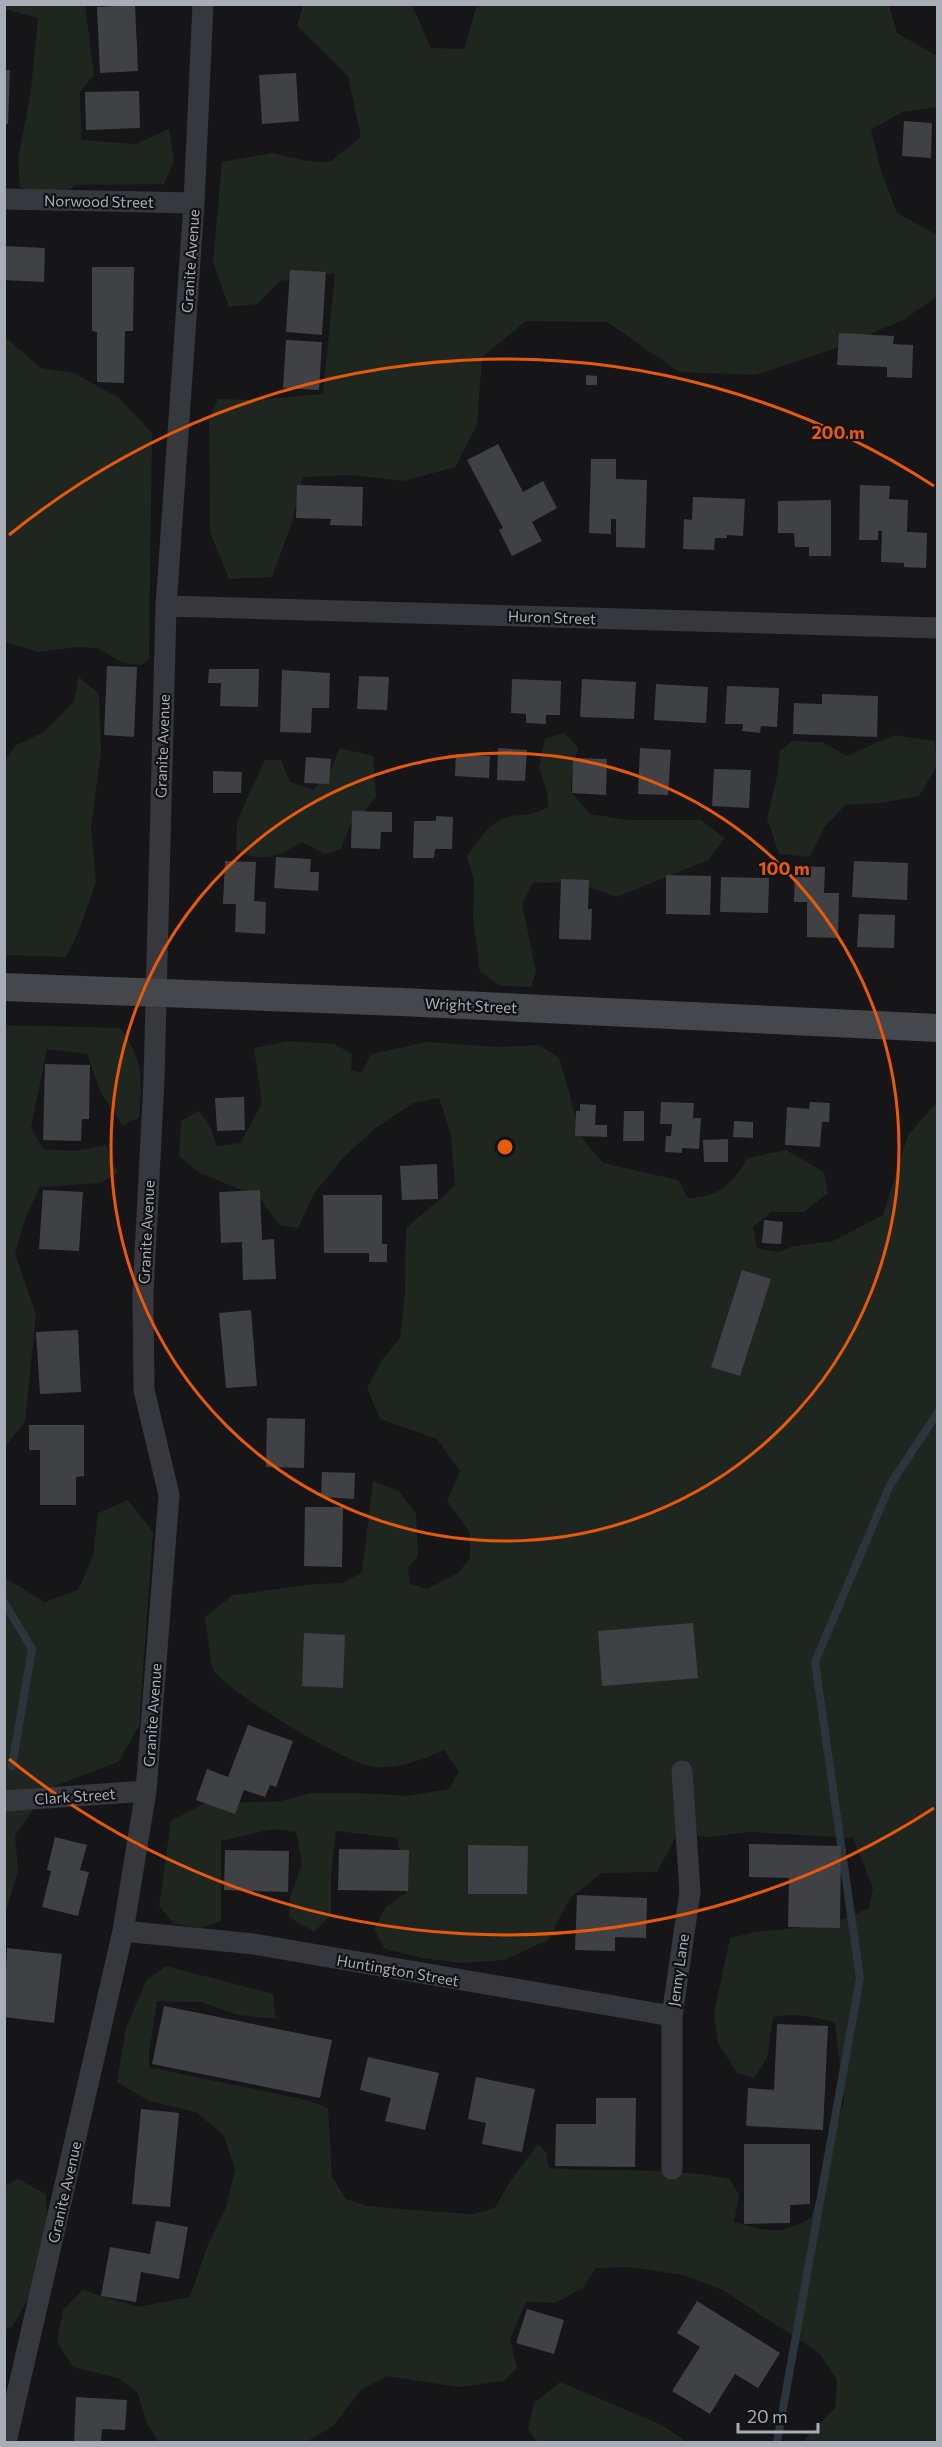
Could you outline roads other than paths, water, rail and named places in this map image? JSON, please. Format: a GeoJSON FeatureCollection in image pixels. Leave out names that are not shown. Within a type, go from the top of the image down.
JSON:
{"type":"FeatureCollection","features":[{"type":"Feature","properties":{"kind":"main road","name":"Wright Street"},"geometry":{"type":"LineString","coordinates":[[4,987],[937,1027]]}},
{"type":"Feature","properties":{"kind":"street","name":"Granite Avenue"},"geometry":{"type":"LineString","coordinates":[[6,2442],[123,1930],[146,1791],[169,1495],[144,1390],[143,1294],[154,1080],[154,992],[166,606],[194,202],[203,4]]}},
{"type":"Feature","properties":{"kind":"street","name":"Norwood Street"},"geometry":{"type":"LineString","coordinates":[[4,199],[194,202]]}},
{"type":"Feature","properties":{"kind":"street","name":"Huron Street"},"geometry":{"type":"LineString","coordinates":[[166,606],[938,628]]}},
{"type":"Feature","properties":{"kind":"street","name":"Jenny Lane"},"geometry":{"type":"LineString","coordinates":[[672,2169],[672,2016],[690,1893],[682,1771]]}},
{"type":"Feature","properties":{"kind":"street","name":"Clark Street"},"geometry":{"type":"LineString","coordinates":[[4,1801],[146,1791]]}},
{"type":"Feature","properties":{"kind":"street","name":"Huntington Street"},"geometry":{"type":"LineString","coordinates":[[123,1930],[254,1944],[672,2016]]}},
{"type":"Feature","properties":{"kind":"waterway"},"geometry":{"type":"LineString","coordinates":[[777,2442],[860,1978],[815,1662],[890,1485],[938,1412]]}},
{"type":"Feature","properties":{"kind":"waterway"},"geometry":{"type":"LineString","coordinates":[[4,1602],[32,1649],[12,1766]]}}]}
